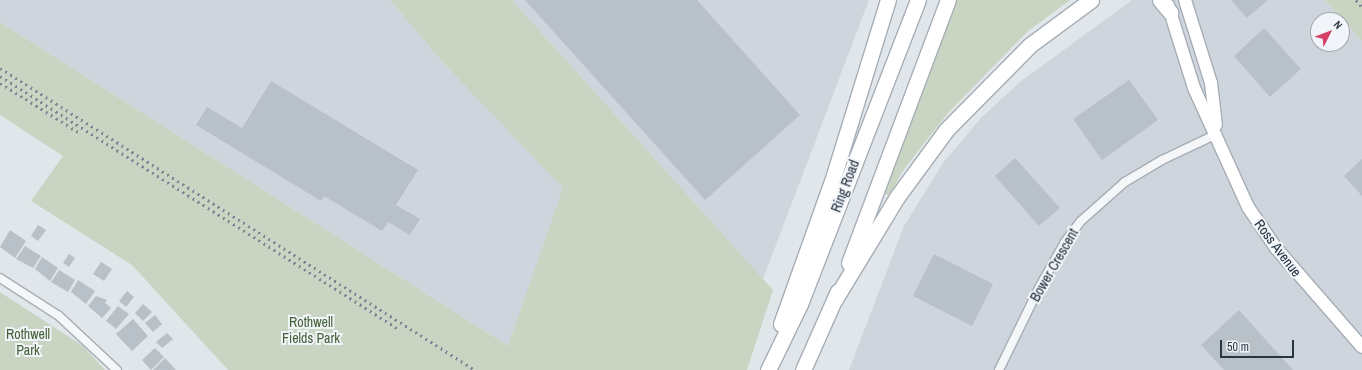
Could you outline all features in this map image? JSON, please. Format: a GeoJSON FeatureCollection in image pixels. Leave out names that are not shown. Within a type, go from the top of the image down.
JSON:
{"type":"FeatureCollection","features":[{"type":"Feature","properties":{"kind":"highway"},"geometry":{"type":"LineString","coordinates":[[767,370],[834,175],[888,0]]}},
{"type":"Feature","properties":{"kind":"highway","name":"Ring Road"},"geometry":{"type":"LineString","coordinates":[[767,370],[800,304],[918,0]]}},
{"type":"Feature","properties":{"kind":"highway"},"geometry":{"type":"LineString","coordinates":[[803,370],[835,299],[948,0]]}},
{"type":"Feature","properties":{"kind":"highway"},"geometry":{"type":"LineString","coordinates":[[835,299],[897,197],[948,128],[1030,45],[1091,0]]}},
{"type":"Feature","properties":{"kind":"highway"},"geometry":{"type":"LineString","coordinates":[[1160,0],[1168,6]]}},
{"type":"Feature","properties":{"kind":"main road","name":"Ross Avenue"},"geometry":{"type":"LineString","coordinates":[[1185,0],[1211,83],[1217,134]]}},
{"type":"Feature","properties":{"kind":"main road","name":"Ross Avenue"},"geometry":{"type":"LineString","coordinates":[[1168,6],[1194,88],[1217,134],[1235,180],[1262,229],[1362,347]]}},
{"type":"Feature","properties":{"kind":"street","name":"Bower Crescent"},"geometry":{"type":"LineString","coordinates":[[1000,370],[1040,286],[1065,242],[1081,221],[1125,182],[1162,160],[1217,134]]}},
{"type":"Feature","properties":{"kind":"street"},"geometry":{"type":"LineString","coordinates":[[0,278],[59,316],[117,370]]}},
{"type":"Feature","properties":{"kind":"shaded area"},"geometry":{"type":"Polygon","coordinates":[[[0,0],[390,0],[445,65],[564,188],[508,346],[0,22],[0,0]]]}},
{"type":"Feature","properties":{"kind":"shaded area"},"geometry":{"type":"Polygon","coordinates":[[[512,0],[869,0],[763,279],[512,0]]]}},
{"type":"Feature","properties":{"kind":"shaded area"},"geometry":{"type":"Polygon","coordinates":[[[1132,0],[1325,0],[1336,12],[1310,12],[1310,52],[1350,52],[1350,28],[1362,41],[1362,370],[849,370],[904,226],[943,163],[980,119],[1020,82],[1132,0]]]}},
{"type":"Feature","properties":{"kind":"green space","name":"Rothwell Fields Park"},"geometry":{"type":"Polygon","coordinates":[[[390,0],[512,0],[773,290],[747,370],[228,370],[132,265],[31,201],[63,156],[0,115],[0,22],[508,346],[563,188],[445,65],[390,0]]]}},
{"type":"Feature","properties":{"kind":"green space"},"geometry":{"type":"Polygon","coordinates":[[[956,0],[1070,0],[1027,32],[948,113],[904,169],[889,196],[883,192],[956,0]]]}},
{"type":"Feature","properties":{"kind":"green space"},"geometry":{"type":"Polygon","coordinates":[[[1325,0],[1362,0],[1362,41],[1350,28],[1350,12],[1336,12],[1325,0]]]}},
{"type":"Feature","properties":{"kind":"green space","name":"Rothwell Park"},"geometry":{"type":"Polygon","coordinates":[[[0,292],[83,346],[105,370],[0,370],[0,292]]]}},
{"type":"Feature","properties":{"kind":"building"},"geometry":{"type":"Polygon","coordinates":[[[525,0],[697,0],[800,115],[705,200],[525,0]]]}},
{"type":"Feature","properties":{"kind":"building"},"geometry":{"type":"Polygon","coordinates":[[[1231,0],[1268,0],[1247,18],[1231,0]]]}},
{"type":"Feature","properties":{"kind":"building"},"geometry":{"type":"Polygon","coordinates":[[[1264,28],[1301,69],[1270,97],[1234,56],[1264,28]]]}},
{"type":"Feature","properties":{"kind":"building"},"geometry":{"type":"Polygon","coordinates":[[[1129,80],[1158,120],[1102,160],[1073,119],[1129,80]]]}},
{"type":"Feature","properties":{"kind":"building"},"geometry":{"type":"Polygon","coordinates":[[[271,81],[418,170],[396,205],[420,219],[410,235],[388,222],[382,231],[324,196],[321,201],[196,125],[207,107],[242,128],[271,81]]]}},
{"type":"Feature","properties":{"kind":"building"},"geometry":{"type":"Polygon","coordinates":[[[1015,158],[1060,208],[1039,226],[995,176],[1015,158]]]}},
{"type":"Feature","properties":{"kind":"building"},"geometry":{"type":"Polygon","coordinates":[[[1362,159],[1362,196],[1344,176],[1362,159]]]}},
{"type":"Feature","properties":{"kind":"building"},"geometry":{"type":"Polygon","coordinates":[[[38,225],[46,230],[38,241],[31,236],[38,225]]]}},
{"type":"Feature","properties":{"kind":"building"},"geometry":{"type":"Polygon","coordinates":[[[10,230],[26,241],[15,258],[0,247],[10,230]]]}},
{"type":"Feature","properties":{"kind":"building"},"geometry":{"type":"Polygon","coordinates":[[[25,246],[41,256],[33,268],[16,259],[25,246]]]}},
{"type":"Feature","properties":{"kind":"building"},"geometry":{"type":"Polygon","coordinates":[[[69,254],[75,258],[69,267],[63,263],[69,254]]]}},
{"type":"Feature","properties":{"kind":"building"},"geometry":{"type":"Polygon","coordinates":[[[934,254],[993,284],[972,326],[913,296],[934,254]]]}},
{"type":"Feature","properties":{"kind":"building"},"geometry":{"type":"Polygon","coordinates":[[[42,257],[58,268],[50,281],[35,269],[42,257]]]}},
{"type":"Feature","properties":{"kind":"building"},"geometry":{"type":"Polygon","coordinates":[[[101,262],[112,269],[104,281],[93,274],[101,262]]]}},
{"type":"Feature","properties":{"kind":"building"},"geometry":{"type":"Polygon","coordinates":[[[59,270],[75,280],[68,292],[51,282],[59,270]]]}},
{"type":"Feature","properties":{"kind":"building"},"geometry":{"type":"Polygon","coordinates":[[[78,280],[95,291],[86,304],[71,292],[78,280]]]}},
{"type":"Feature","properties":{"kind":"building"},"geometry":{"type":"Polygon","coordinates":[[[127,291],[134,297],[126,307],[119,301],[127,291]]]}},
{"type":"Feature","properties":{"kind":"building"},"geometry":{"type":"Polygon","coordinates":[[[96,296],[107,300],[105,303],[111,308],[102,318],[88,306],[96,296]]]}},
{"type":"Feature","properties":{"kind":"building"},"geometry":{"type":"Polygon","coordinates":[[[143,304],[152,312],[143,321],[135,313],[143,304]]]}},
{"type":"Feature","properties":{"kind":"building"},"geometry":{"type":"Polygon","coordinates":[[[118,306],[129,314],[116,329],[106,321],[118,306]]]}},
{"type":"Feature","properties":{"kind":"building"},"geometry":{"type":"Polygon","coordinates":[[[1239,310],[1293,370],[1224,370],[1201,345],[1239,310]]]}},
{"type":"Feature","properties":{"kind":"building"},"geometry":{"type":"Polygon","coordinates":[[[155,315],[162,324],[153,332],[145,323],[155,315]]]}},
{"type":"Feature","properties":{"kind":"building"},"geometry":{"type":"Polygon","coordinates":[[[133,319],[148,336],[132,351],[116,334],[133,319]]]}},
{"type":"Feature","properties":{"kind":"building"},"geometry":{"type":"Polygon","coordinates":[[[167,333],[173,339],[162,348],[156,342],[167,333]]]}},
{"type":"Feature","properties":{"kind":"building"},"geometry":{"type":"Polygon","coordinates":[[[155,348],[164,357],[151,370],[142,360],[155,348]]]}},
{"type":"Feature","properties":{"kind":"building"},"geometry":{"type":"Polygon","coordinates":[[[165,358],[176,370],[153,370],[165,358]]]}},
{"type":"Feature","properties":{"kind":"railway"},"geometry":{"type":"LineString","coordinates":[[1356,0],[1362,7]]}},
{"type":"Feature","properties":{"kind":"railway"},"geometry":{"type":"LineString","coordinates":[[0,68],[475,370]]}},
{"type":"Feature","properties":{"kind":"railway"},"geometry":{"type":"LineString","coordinates":[[0,76],[400,330]]}},
{"type":"Feature","properties":{"kind":"railway"},"geometry":{"type":"LineString","coordinates":[[0,83],[78,132]]}}]}
